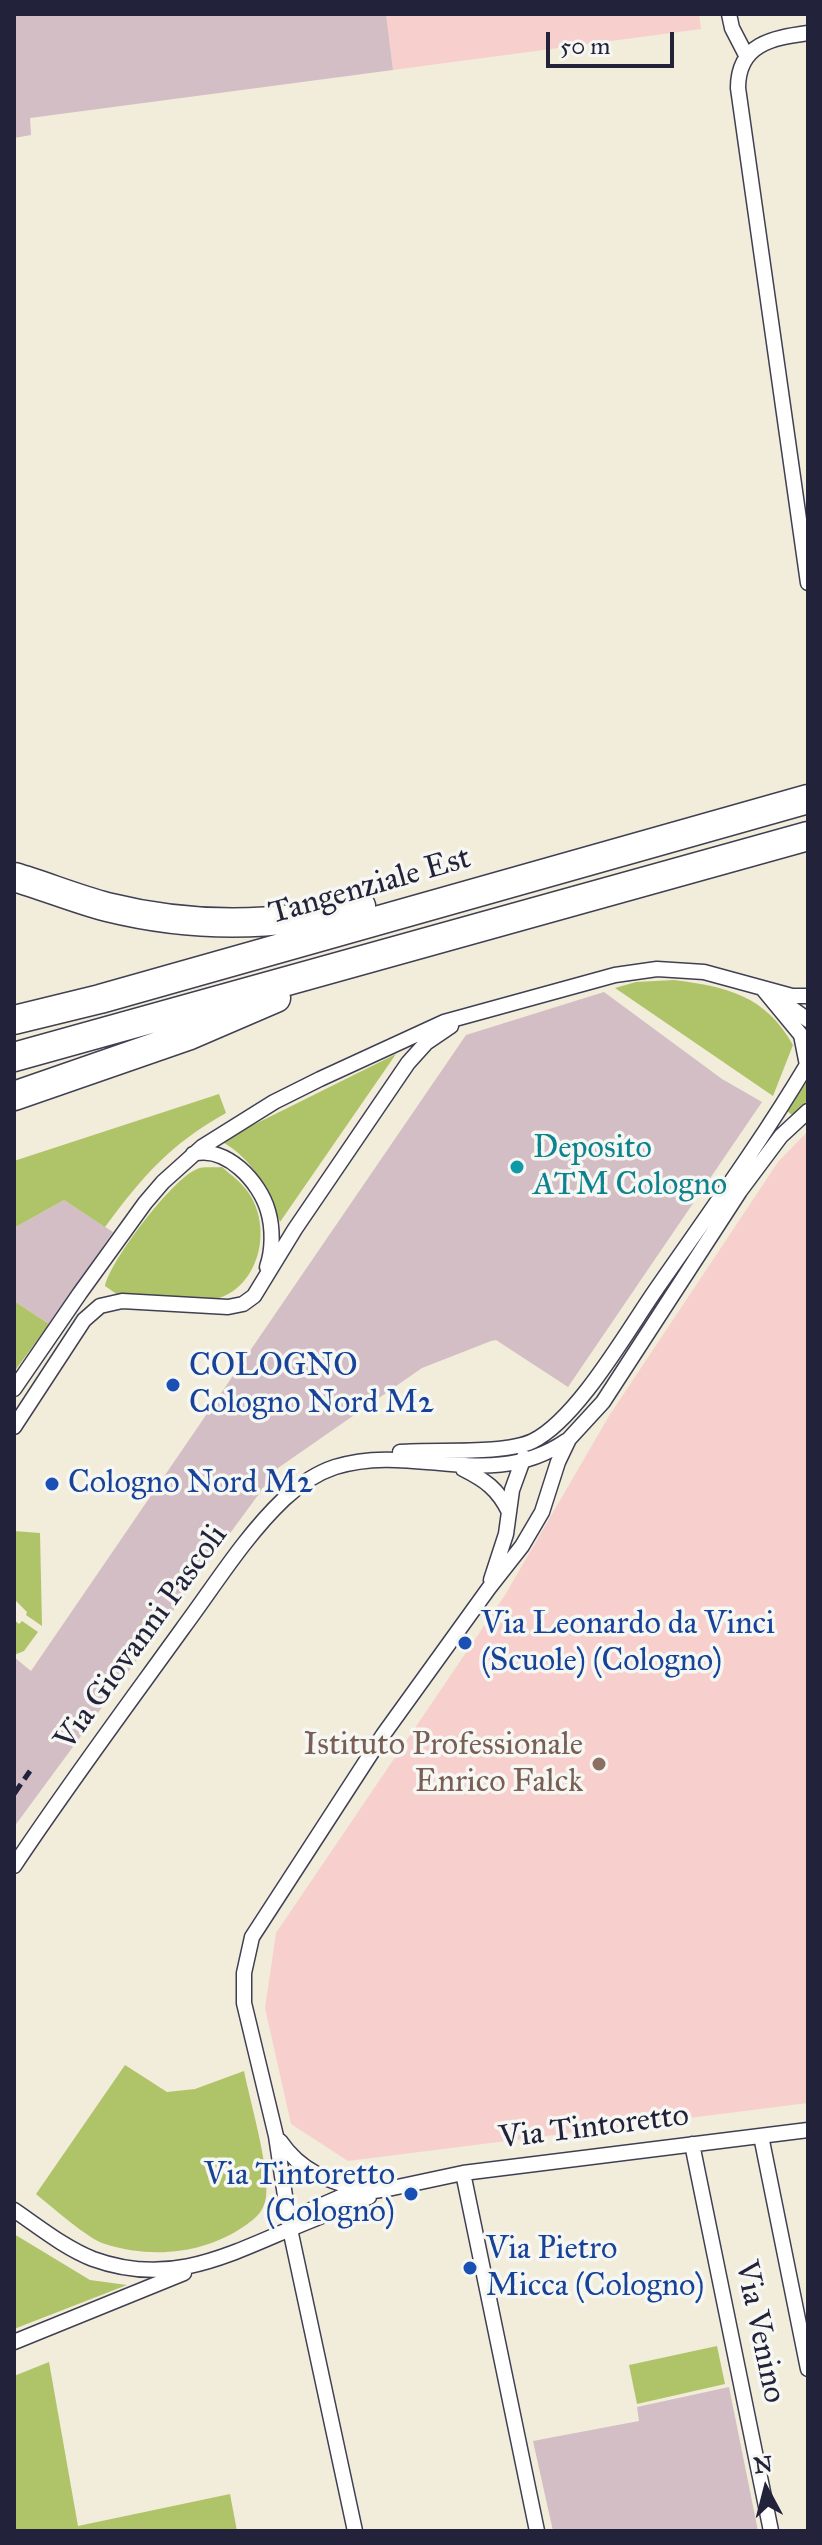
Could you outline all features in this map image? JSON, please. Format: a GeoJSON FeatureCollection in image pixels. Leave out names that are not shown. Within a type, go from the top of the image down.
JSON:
{"type":"FeatureCollection","features":[{"type":"Feature","properties":{"kind":"highway"},"geometry":{"type":"LineString","coordinates":[[14,877],[103,906],[160,919],[219,924],[279,922],[332,914],[475,876],[743,817],[808,799]]}},
{"type":"Feature","properties":{"kind":"highway","name":"Tangenziale Est"},"geometry":{"type":"LineString","coordinates":[[14,1020],[116,995],[743,817]]}},
{"type":"Feature","properties":{"kind":"highway"},"geometry":{"type":"LineString","coordinates":[[14,1096],[190,1035],[383,953],[808,836]]}},
{"type":"Feature","properties":{"kind":"highway","name":"Tangenziale Est"},"geometry":{"type":"LineString","coordinates":[[14,1057],[383,953]]}},
{"type":"Feature","properties":{"kind":"street"},"geometry":{"type":"LineString","coordinates":[[729,14],[732,28],[747,57]]}},
{"type":"Feature","properties":{"kind":"street"},"geometry":{"type":"LineString","coordinates":[[808,33],[768,41],[747,57],[739,72],[738,88],[808,583]]}},
{"type":"Feature","properties":{"kind":"street"},"geometry":{"type":"LineString","coordinates":[[14,1389],[145,1203],[192,1155],[238,1123],[320,1079],[412,1035],[615,975],[657,969],[704,972],[762,989],[808,996]]}},
{"type":"Feature","properties":{"kind":"street"},"geometry":{"type":"LineString","coordinates":[[762,989],[808,1020]]}},
{"type":"Feature","properties":{"kind":"street"},"geometry":{"type":"LineString","coordinates":[[333,1467],[374,1455],[517,1447],[537,1439],[574,1407],[757,1144],[808,1064],[801,1035],[762,989]]}},
{"type":"Feature","properties":{"kind":"street"},"geometry":{"type":"LineString","coordinates":[[14,1427],[84,1320],[100,1306],[129,1301],[228,1307],[243,1304],[254,1296],[295,1229],[408,1063],[436,1036],[468,1016]]}},
{"type":"Feature","properties":{"kind":"street"},"geometry":{"type":"LineString","coordinates":[[355,2531],[290,2229],[276,2136],[244,2003],[244,1973],[252,1937],[383,1735],[522,1546],[542,1512],[569,1439],[603,1402],[748,1180],[781,1136],[808,1111]]}},
{"type":"Feature","properties":{"kind":"street"},"geometry":{"type":"LineString","coordinates":[[192,1155],[205,1152],[232,1163],[251,1181],[265,1203],[270,1221],[271,1252],[266,1272],[254,1296]]}},
{"type":"Feature","properties":{"kind":"street"},"geometry":{"type":"LineString","coordinates":[[489,1588],[525,1460],[537,1439]]}},
{"type":"Feature","properties":{"kind":"street","name":"Via Giovanni Pascoli"},"geometry":{"type":"LineString","coordinates":[[14,1866],[68,1785],[264,1519],[306,1482],[333,1467],[378,1459],[497,1466],[525,1460],[569,1439]]}},
{"type":"Feature","properties":{"kind":"street"},"geometry":{"type":"LineString","coordinates":[[501,1449],[544,1472],[549,1490]]}},
{"type":"Feature","properties":{"kind":"street"},"geometry":{"type":"LineString","coordinates":[[456,1465],[490,1484],[500,1494],[509,1512]]}},
{"type":"Feature","properties":{"kind":"street","name":"Via Tintoretto"},"geometry":{"type":"LineString","coordinates":[[290,2229],[306,2212],[345,2195],[463,2173],[808,2130]]}},
{"type":"Feature","properties":{"kind":"street","name":"Via Tintoretto"},"geometry":{"type":"LineString","coordinates":[[276,2136],[291,2159],[313,2172],[333,2182],[371,2192]]}},
{"type":"Feature","properties":{"kind":"street"},"geometry":{"type":"LineString","coordinates":[[761,2136],[808,2369]]}},
{"type":"Feature","properties":{"kind":"street","name":"Via Venino"},"geometry":{"type":"LineString","coordinates":[[692,2144],[771,2531]]}},
{"type":"Feature","properties":{"kind":"street"},"geometry":{"type":"LineString","coordinates":[[463,2173],[537,2531]]}},
{"type":"Feature","properties":{"kind":"street","name":"Via Tintoretto"},"geometry":{"type":"LineString","coordinates":[[14,2342],[388,2189]]}},
{"type":"Feature","properties":{"kind":"street","name":"Via Tintoretto"},"geometry":{"type":"LineString","coordinates":[[14,2210],[76,2251],[103,2262],[151,2270],[184,2268],[222,2258]]}},
{"type":"Feature","properties":{"kind":"shaded area"},"geometry":{"type":"Polygon","coordinates":[[[14,14],[386,14],[393,70],[30,118],[31,135],[14,138],[14,14]]]}},
{"type":"Feature","properties":{"kind":"shaded area"},"geometry":{"type":"Polygon","coordinates":[[[386,14],[699,14],[701,29],[393,70],[386,14]]]}},
{"type":"Feature","properties":{"kind":"shaded area"},"geometry":{"type":"Polygon","coordinates":[[[604,992],[722,1079],[762,1102],[568,1387],[496,1340],[491,1341],[422,1368],[278,1468],[14,1827],[14,1657],[31,1671],[466,1035],[604,992]]]}},
{"type":"Feature","properties":{"kind":"shaded area","name":"Istituto Professionale Enrico Falck"},"geometry":{"type":"Polygon","coordinates":[[[808,1131],[808,2103],[348,2161],[291,2124],[265,2008],[276,1933],[505,1595],[609,1416],[778,1162],[808,1131]]]}},
{"type":"Feature","properties":{"kind":"shaded area"},"geometry":{"type":"Polygon","coordinates":[[[64,1200],[113,1232],[49,1324],[14,1301],[14,1228],[64,1200]]]}},
{"type":"Feature","properties":{"kind":"shaded area"},"geometry":{"type":"Polygon","coordinates":[[[729,2387],[758,2531],[553,2531],[533,2441],[639,2421],[637,2407],[729,2387]]]}},
{"type":"Feature","properties":{"kind":"green space"},"geometry":{"type":"Polygon","coordinates":[[[674,980],[711,986],[743,996],[757,1004],[782,1028],[793,1045],[773,1096],[615,988],[636,982],[674,980]]]}},
{"type":"Feature","properties":{"kind":"green space"},"geometry":{"type":"Polygon","coordinates":[[[396,1054],[280,1222],[251,1166],[221,1141],[396,1054]]]}},
{"type":"Feature","properties":{"kind":"green space"},"geometry":{"type":"Polygon","coordinates":[[[808,1080],[808,1100],[792,1115],[787,1111],[808,1080]]]}},
{"type":"Feature","properties":{"kind":"green space"},"geometry":{"type":"Polygon","coordinates":[[[219,1094],[226,1113],[188,1137],[158,1163],[105,1227],[64,1200],[14,1228],[14,1161],[219,1094]]]}},
{"type":"Feature","properties":{"kind":"green space"},"geometry":{"type":"Polygon","coordinates":[[[222,1167],[248,1192],[260,1222],[258,1254],[243,1282],[231,1292],[208,1300],[118,1295],[105,1286],[130,1241],[173,1188],[197,1169],[222,1167]]]}},
{"type":"Feature","properties":{"kind":"green space"},"geometry":{"type":"Polygon","coordinates":[[[14,1301],[49,1324],[14,1372],[14,1301]]]}},
{"type":"Feature","properties":{"kind":"green space"},"geometry":{"type":"Polygon","coordinates":[[[14,1531],[40,1533],[42,1626],[26,1615],[27,1612],[14,1599],[14,1531]]]}},
{"type":"Feature","properties":{"kind":"green space"},"geometry":{"type":"Polygon","coordinates":[[[14,1620],[19,1624],[22,1621],[38,1632],[24,1651],[14,1655],[14,1620]]]}},
{"type":"Feature","properties":{"kind":"green space"},"geometry":{"type":"Polygon","coordinates":[[[125,2065],[167,2092],[195,2089],[244,2071],[266,2185],[263,2206],[253,2220],[230,2235],[196,2248],[159,2252],[123,2249],[89,2236],[36,2194],[125,2065]]]}},
{"type":"Feature","properties":{"kind":"green space"},"geometry":{"type":"Polygon","coordinates":[[[14,2234],[90,2280],[127,2285],[14,2329],[14,2234]]]}},
{"type":"Feature","properties":{"kind":"green space"},"geometry":{"type":"Polygon","coordinates":[[[717,2346],[725,2384],[637,2404],[629,2365],[717,2346]]]}},
{"type":"Feature","properties":{"kind":"green space"},"geometry":{"type":"Polygon","coordinates":[[[49,2362],[78,2526],[230,2494],[237,2531],[14,2531],[14,2376],[49,2362]]]}},
{"type":"Feature","properties":{"kind":"railway"},"geometry":{"type":"LineString","coordinates":[[14,1794],[30,1771]]}},
{"type":"Feature","properties":{"kind":"place","name":"Deposito ATM Cologno"},"geometry":{"type":"Point","coordinates":[517,1167]}},
{"type":"Feature","properties":{"kind":"place","name":"COLOGNO Cologno Nord M2"},"geometry":{"type":"Point","coordinates":[173,1385]}},
{"type":"Feature","properties":{"kind":"place","name":"Cologno Nord M2"},"geometry":{"type":"Point","coordinates":[52,1484]}},
{"type":"Feature","properties":{"kind":"place","name":"Via Leonardo da Vinci (Scuole) (Cologno)"},"geometry":{"type":"Point","coordinates":[465,1643]}},
{"type":"Feature","properties":{"kind":"place","name":"Istituto Professionale Enrico Falck"},"geometry":{"type":"Point","coordinates":[599,1764]}},
{"type":"Feature","properties":{"kind":"place","name":"Via Tintoretto (Cologno)"},"geometry":{"type":"Point","coordinates":[411,2194]}},
{"type":"Feature","properties":{"kind":"place","name":"Via Pietro Micca (Cologno)"},"geometry":{"type":"Point","coordinates":[470,2268]}}]}
